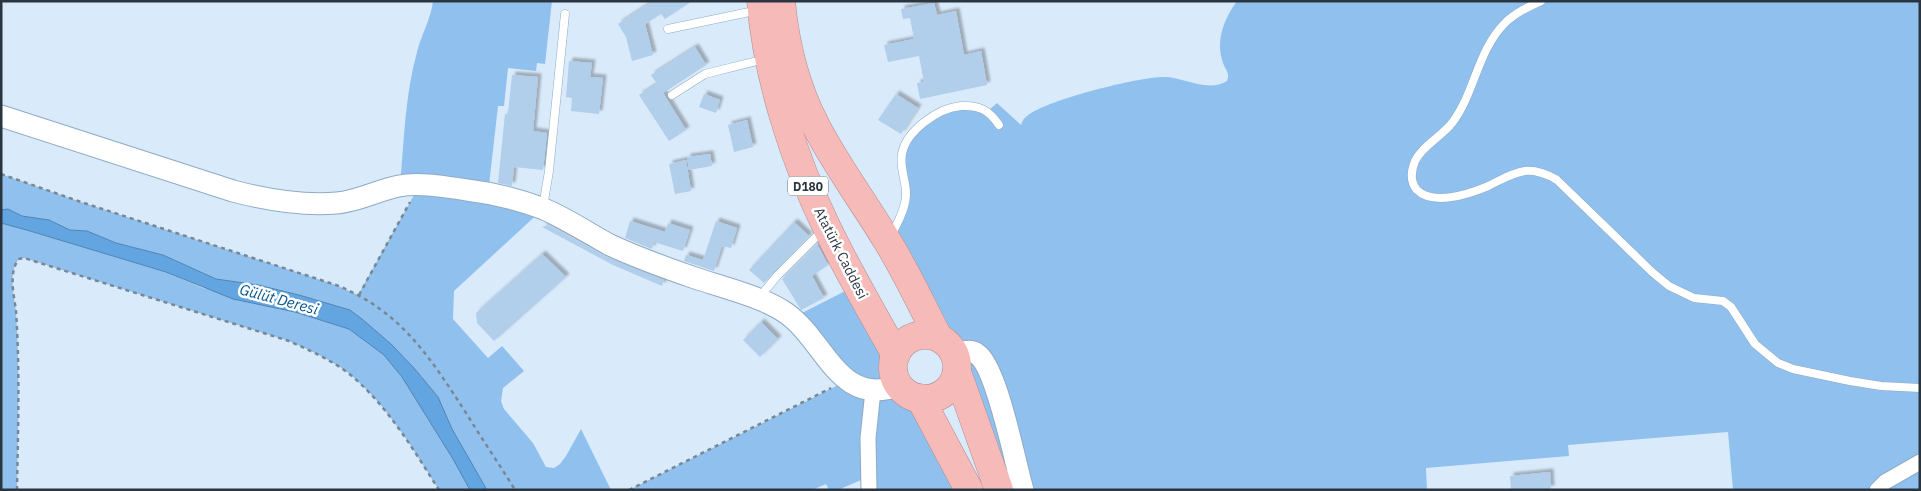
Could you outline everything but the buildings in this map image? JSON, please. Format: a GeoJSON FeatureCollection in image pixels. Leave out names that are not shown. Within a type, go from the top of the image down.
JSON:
{"type":"FeatureCollection","features":[{"type":"Feature","properties":{"kind":"highway","name":"Atatürk Caddesi"},"geometry":{"type":"LineString","coordinates":[[768,4],[769,57],[780,101],[803,174],[826,227],[896,355],[894,374],[910,391],[969,490]]}},
{"type":"Feature","properties":{"kind":"highway","name":"D180"},"geometry":{"type":"LineString","coordinates":[[768,4],[790,53],[802,95],[816,125],[835,160],[888,241],[950,355],[999,490]]}},
{"type":"Feature","properties":{"kind":"highway"},"geometry":{"type":"LineString","coordinates":[[896,355],[903,345],[913,338],[925,335],[950,355],[950,387],[933,398],[910,391]]}},
{"type":"Feature","properties":{"kind":"street"},"geometry":{"type":"LineString","coordinates":[[1,116],[233,191],[262,198],[287,202],[339,203],[358,200],[400,186],[420,185],[468,190],[543,209],[642,259],[758,300],[784,312],[796,321],[846,380],[860,388],[873,391],[910,391]]}},
{"type":"Feature","properties":{"kind":"street"},"geometry":{"type":"LineString","coordinates":[[950,355],[966,351],[972,352],[982,358],[986,364],[1001,406],[1023,490]]}},
{"type":"Feature","properties":{"kind":"street"},"geometry":{"type":"LineString","coordinates":[[869,490],[868,438],[873,391]]}},
{"type":"Feature","properties":{"kind":"street"},"geometry":{"type":"LineString","coordinates":[[1877,490],[1885,482],[1920,462]]}},
{"type":"Feature","properties":{"kind":"lane"},"geometry":{"type":"LineString","coordinates":[[1541,1],[1518,13],[1506,23],[1484,52],[1462,106],[1452,122],[1440,136],[1424,149],[1415,161],[1411,174],[1413,183],[1418,190],[1425,196],[1438,198],[1485,188],[1515,173],[1527,171],[1546,174],[1557,180],[1652,272],[1669,286],[1694,298],[1723,301],[1731,307],[1755,344],[1778,363],[1793,369],[1850,381],[1881,386],[1920,388]]}},
{"type":"Feature","properties":{"kind":"lane"},"geometry":{"type":"LineString","coordinates":[[668,29],[768,4]]}},
{"type":"Feature","properties":{"kind":"lane"},"geometry":{"type":"LineString","coordinates":[[543,209],[549,171],[565,14]]}},
{"type":"Feature","properties":{"kind":"lane"},"geometry":{"type":"LineString","coordinates":[[672,95],[705,74],[769,57]]}},
{"type":"Feature","properties":{"kind":"lane"},"geometry":{"type":"LineString","coordinates":[[888,241],[903,210],[906,196],[902,154],[907,140],[921,125],[938,113],[955,106],[970,105],[984,108],[993,115],[999,124]]}},
{"type":"Feature","properties":{"kind":"lane"},"geometry":{"type":"LineString","coordinates":[[758,300],[777,276],[826,227]]}},
{"type":"Feature","properties":{"kind":"path"},"geometry":{"type":"LineString","coordinates":[[1,174],[336,285],[358,295],[383,311],[398,324],[432,360],[515,490]]}},
{"type":"Feature","properties":{"kind":"path"},"geometry":{"type":"LineString","coordinates":[[358,295],[420,185]]}},
{"type":"Feature","properties":{"kind":"path"},"geometry":{"type":"LineString","coordinates":[[16,490],[18,347],[13,280],[15,264],[19,259],[24,258],[289,342],[324,357],[346,372],[383,409],[416,453],[439,490]]}},
{"type":"Feature","properties":{"kind":"path"},"geometry":{"type":"LineString","coordinates":[[629,490],[846,380]]}},
{"type":"Feature","properties":{"kind":"shaded area"},"geometry":{"type":"Polygon","coordinates":[[[433,1],[552,1],[545,64],[537,63],[536,71],[508,68],[504,106],[498,106],[488,194],[543,209],[454,291],[453,319],[488,358],[502,346],[524,371],[503,388],[501,401],[504,409],[533,443],[546,467],[554,468],[560,464],[581,429],[611,490],[487,490],[452,429],[438,397],[391,344],[350,310],[258,285],[216,279],[163,255],[116,243],[87,231],[70,230],[49,220],[22,216],[8,209],[1,210],[1,174],[336,285],[358,295],[419,186],[400,186],[413,68],[433,1]]]}},
{"type":"Feature","properties":{"kind":"shaded area"},"geometry":{"type":"Polygon","coordinates":[[[1237,1],[1920,1],[1920,490],[1733,490],[1728,432],[1568,445],[1569,456],[1426,468],[1427,490],[999,490],[953,351],[944,341],[898,260],[897,225],[903,210],[902,154],[921,125],[955,106],[988,111],[997,103],[1021,125],[1025,118],[1053,103],[1114,85],[1164,77],[1204,85],[1220,84],[1227,81],[1228,74],[1221,55],[1220,38],[1228,15],[1237,1]]]}},
{"type":"Feature","properties":{"kind":"shaded area"},"geometry":{"type":"Polygon","coordinates":[[[1,223],[166,272],[203,288],[295,312],[349,329],[384,355],[402,377],[470,490],[439,490],[398,427],[374,398],[347,372],[319,355],[289,341],[24,258],[19,259],[16,264],[13,277],[18,355],[17,490],[1,490],[1,223]]]}},
{"type":"Feature","properties":{"kind":"shaded area"},"geometry":{"type":"Polygon","coordinates":[[[857,285],[894,368],[897,380],[909,393],[969,490],[869,490],[868,477],[838,490],[829,490],[826,484],[812,490],[629,490],[846,381],[802,313],[857,285]]]}},
{"type":"Feature","properties":{"kind":"water","name":"Gülüt Deresi"},"geometry":{"type":"Polygon","coordinates":[[[8,209],[22,216],[49,220],[70,230],[87,231],[116,243],[163,255],[216,279],[258,285],[350,310],[391,344],[438,397],[452,429],[487,490],[470,490],[402,377],[384,355],[349,329],[295,312],[233,299],[166,272],[1,223],[1,210],[8,209]]]}}]}
